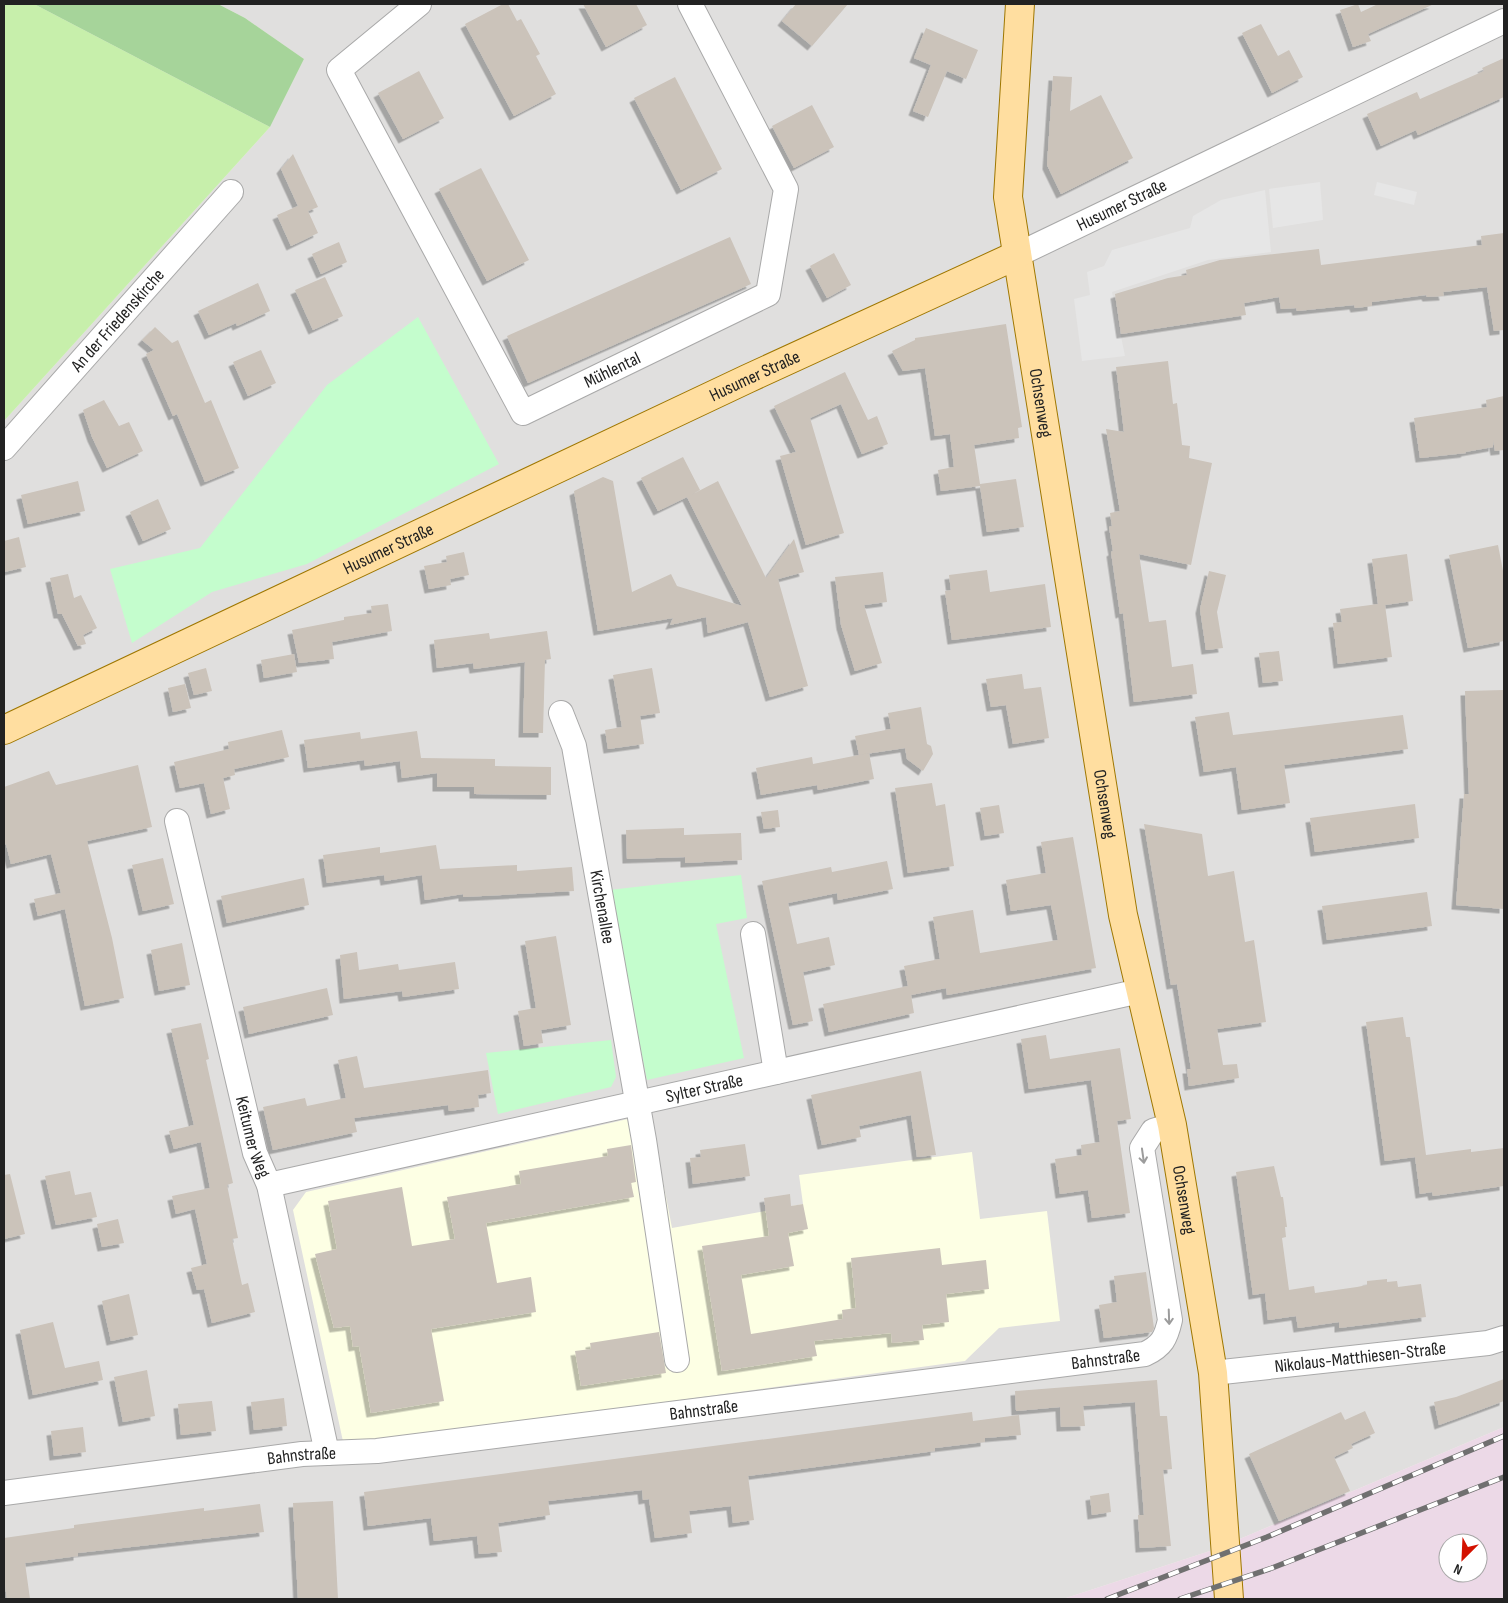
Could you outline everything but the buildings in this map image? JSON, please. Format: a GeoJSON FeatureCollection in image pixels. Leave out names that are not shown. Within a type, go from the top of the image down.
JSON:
{"type":"FeatureCollection","features":[{"type":"Feature","properties":{"kind":"main road","name":"Ochsenweg"},"geometry":{"type":"LineString","coordinates":[[1020,4],[1008,197],[1122,914],[1172,1125],[1213,1372],[1229,1599]]}},
{"type":"Feature","properties":{"kind":"main road","name":"Husumer Straße"},"geometry":{"type":"LineString","coordinates":[[4,730],[738,383],[1017,254]]}},
{"type":"Feature","properties":{"kind":"street","name":"Mühlental"},"geometry":{"type":"LineString","coordinates":[[419,4],[339,70],[523,413],[768,294],[786,189],[690,4]]}},
{"type":"Feature","properties":{"kind":"street","name":"Husumer Straße"},"geometry":{"type":"LineString","coordinates":[[1017,254],[1504,21]]}},
{"type":"Feature","properties":{"kind":"street","name":"An der Friedenskirche"},"geometry":{"type":"LineString","coordinates":[[4,448],[231,192]]}},
{"type":"Feature","properties":{"kind":"street","name":"Kirchenallee"},"geometry":{"type":"LineString","coordinates":[[561,712],[574,746],[637,1103],[677,1360]]}},
{"type":"Feature","properties":{"kind":"street","name":"Keitumer Weg"},"geometry":{"type":"LineString","coordinates":[[177,821],[255,1153],[269,1185],[327,1453]]}},
{"type":"Feature","properties":{"kind":"street"},"geometry":{"type":"LineString","coordinates":[[753,934],[776,1072]]}},
{"type":"Feature","properties":{"kind":"street","name":"Sylter Straße"},"geometry":{"type":"LineString","coordinates":[[269,1185],[1140,990]]}},
{"type":"Feature","properties":{"kind":"street","name":"Bahnstraße"},"geometry":{"type":"LineString","coordinates":[[4,1493],[302,1454],[377,1451],[1066,1362],[1144,1354],[1158,1348],[1166,1337],[1170,1320],[1142,1148],[1153,1131],[1172,1125]]}},
{"type":"Feature","properties":{"kind":"street","name":"Nikolaus-Matthiesen-Straße"},"geometry":{"type":"LineString","coordinates":[[1213,1372],[1479,1344],[1504,1338]]}},
{"type":"Feature","properties":{"kind":"shaded area"},"geometry":{"type":"Polygon","coordinates":[[[218,4],[1504,4],[1504,1427],[1216,1549],[1063,1599],[4,1599],[4,421],[270,127],[304,59],[245,18],[218,4]]]}},
{"type":"Feature","properties":{"kind":"shaded area"},"geometry":{"type":"Polygon","coordinates":[[[1320,182],[1323,220],[1273,228],[1269,189],[1320,182]]]}},
{"type":"Feature","properties":{"kind":"shaded area"},"geometry":{"type":"Polygon","coordinates":[[[1377,182],[1417,192],[1414,205],[1374,195],[1377,182]]]}},
{"type":"Feature","properties":{"kind":"shaded area"},"geometry":{"type":"Polygon","coordinates":[[[1265,190],[1271,252],[1208,260],[1112,292],[1125,356],[1082,361],[1074,299],[1090,295],[1087,272],[1104,266],[1112,250],[1190,228],[1193,216],[1221,200],[1265,190]]]}},
{"type":"Feature","properties":{"kind":"shaded area"},"geometry":{"type":"Polygon","coordinates":[[[650,1114],[672,1228],[803,1204],[799,1175],[972,1152],[980,1219],[1047,1211],[1060,1321],[999,1328],[965,1361],[344,1446],[293,1210],[306,1192],[650,1114]]]}},
{"type":"Feature","properties":{"kind":"shaded area"},"geometry":{"type":"Polygon","coordinates":[[[1504,1427],[1504,1599],[1063,1599],[1216,1549],[1504,1427]]]}},
{"type":"Feature","properties":{"kind":"green space"},"geometry":{"type":"Polygon","coordinates":[[[4,4],[34,4],[270,127],[4,421],[4,4]]]}},
{"type":"Feature","properties":{"kind":"green space"},"geometry":{"type":"Polygon","coordinates":[[[34,4],[218,4],[245,18],[304,59],[270,127],[34,4]]]}},
{"type":"Feature","properties":{"kind":"green space"},"geometry":{"type":"Polygon","coordinates":[[[418,317],[499,464],[307,564],[212,592],[132,643],[110,569],[200,548],[327,385],[418,317]]]}},
{"type":"Feature","properties":{"kind":"green space"},"geometry":{"type":"Polygon","coordinates":[[[741,875],[747,918],[716,924],[744,1058],[647,1080],[609,890],[741,875]]]}},
{"type":"Feature","properties":{"kind":"green space"},"geometry":{"type":"Polygon","coordinates":[[[611,1040],[616,1077],[611,1087],[498,1114],[486,1053],[611,1040]]]}},
{"type":"Feature","properties":{"kind":"railway"},"geometry":{"type":"LineString","coordinates":[[1107,1599],[1267,1537],[1504,1436]]}},
{"type":"Feature","properties":{"kind":"railway"},"geometry":{"type":"LineString","coordinates":[[1180,1599],[1272,1568],[1504,1477]]}}]}
